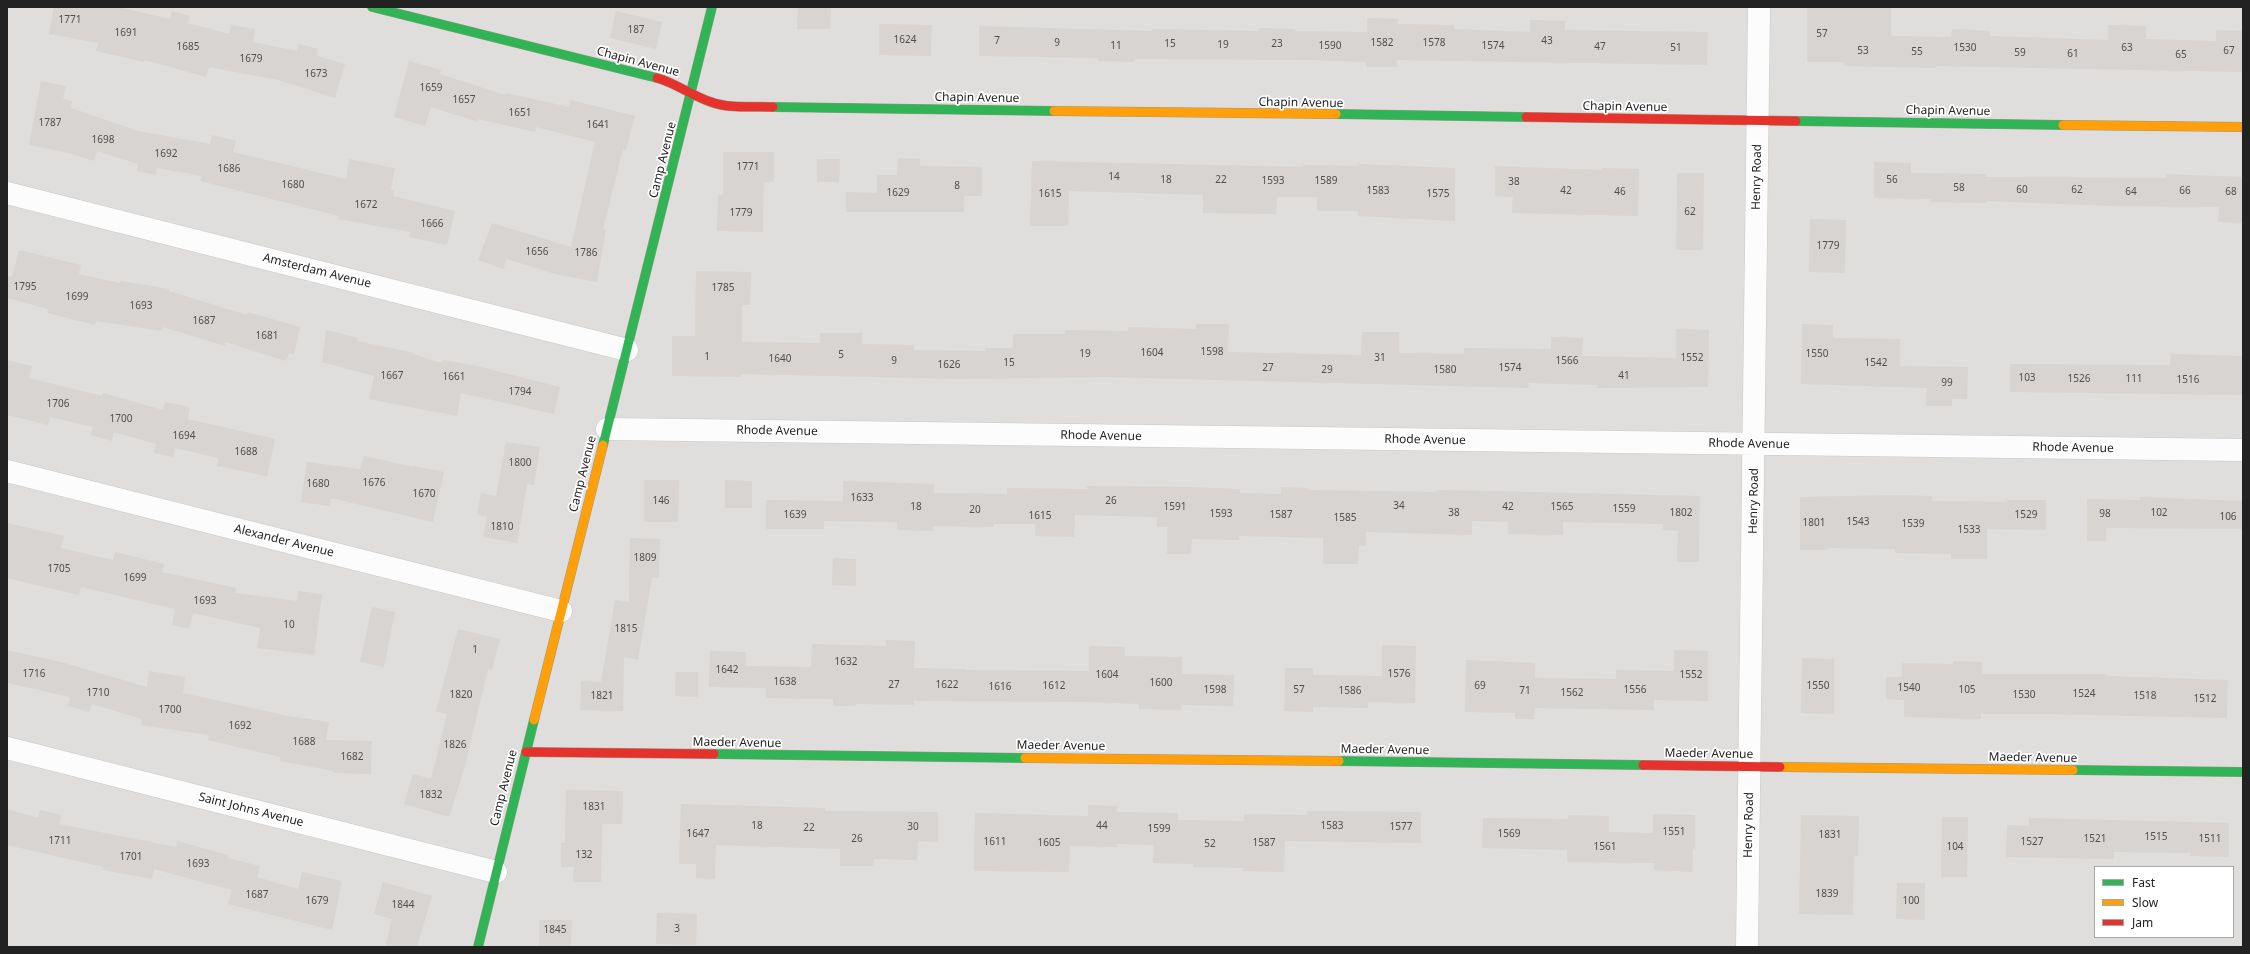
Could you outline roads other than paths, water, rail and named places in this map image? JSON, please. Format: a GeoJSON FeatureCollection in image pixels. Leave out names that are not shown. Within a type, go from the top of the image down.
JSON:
{"type":"FeatureCollection","features":[{"type":"Feature","properties":{"kind":"street","name":"Chapin Avenue"},"geometry":{"type":"LineString","coordinates":[[372,7],[666,80],[710,102],[726,106],[2243,127]]}},
{"type":"Feature","properties":{"kind":"street","name":"Camp Avenue"},"geometry":{"type":"LineString","coordinates":[[478,947],[692,93],[712,7]]}},
{"type":"Feature","properties":{"kind":"street","name":"Henry Road"},"geometry":{"type":"LineString","coordinates":[[1747,947],[1759,7]]}},
{"type":"Feature","properties":{"kind":"street","name":"Amsterdam Avenue"},"geometry":{"type":"LineString","coordinates":[[7,193],[627,350]]}},
{"type":"Feature","properties":{"kind":"street","name":"Rhode Avenue"},"geometry":{"type":"LineString","coordinates":[[607,429],[2243,450]]}},
{"type":"Feature","properties":{"kind":"street","name":"Alexander Avenue"},"geometry":{"type":"LineString","coordinates":[[7,471],[561,611]]}},
{"type":"Feature","properties":{"kind":"street","name":"Saint Johns Avenue"},"geometry":{"type":"LineString","coordinates":[[7,748],[496,872]]}},
{"type":"Feature","properties":{"kind":"street","name":"Maeder Avenue"},"geometry":{"type":"LineString","coordinates":[[526,752],[2243,772]]}}]}
